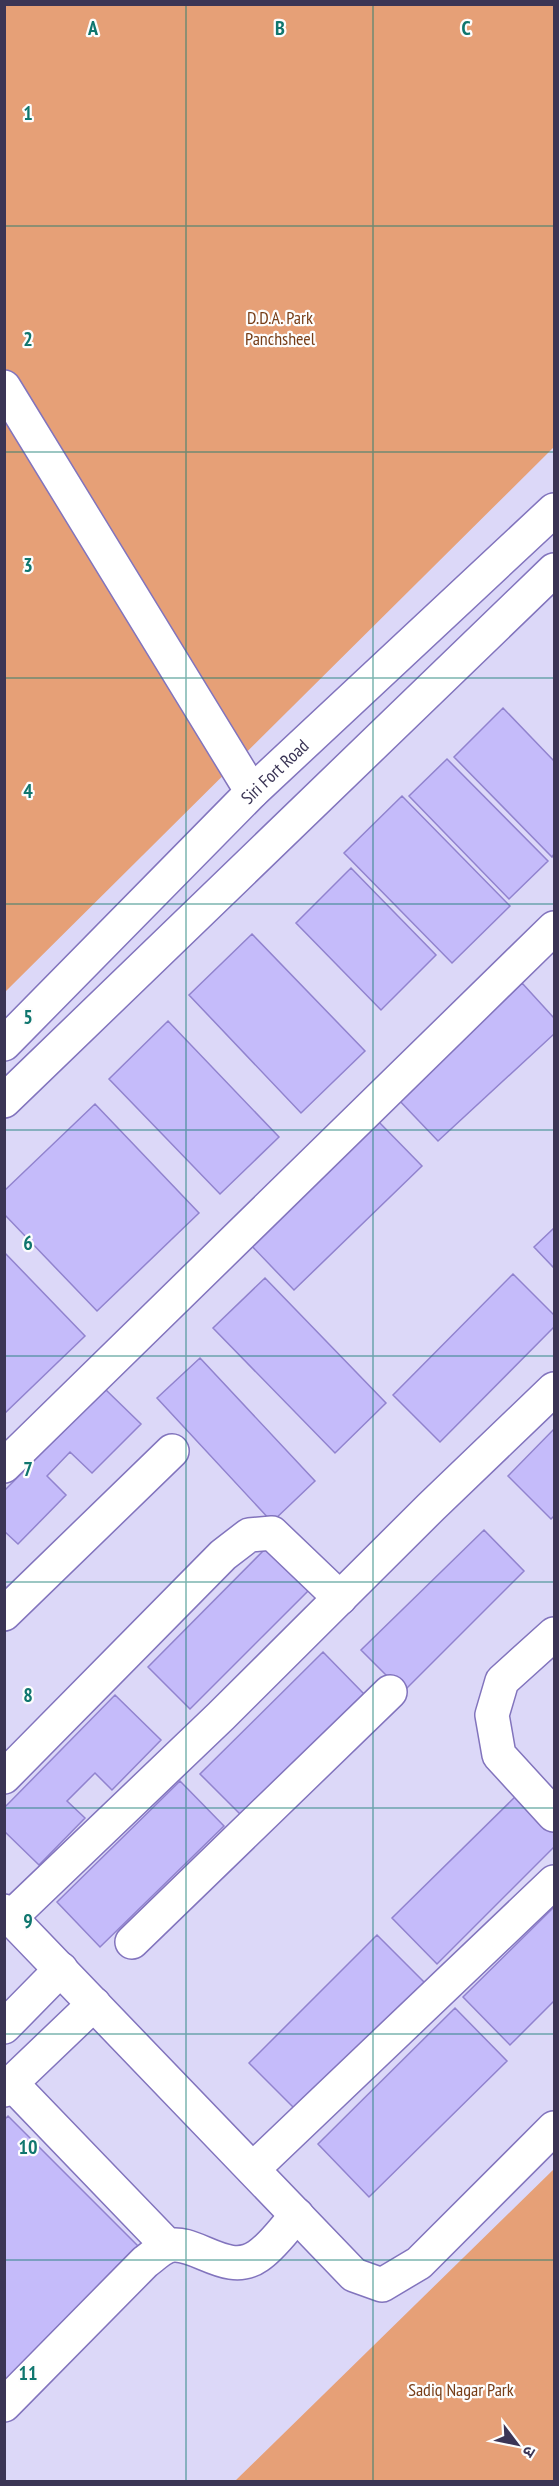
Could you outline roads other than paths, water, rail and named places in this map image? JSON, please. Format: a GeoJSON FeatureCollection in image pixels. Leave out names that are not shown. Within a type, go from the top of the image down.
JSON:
{"type":"FeatureCollection","features":[{"type":"Feature","properties":{"kind":"street"},"geometry":{"type":"LineString","coordinates":[[4,387],[252,792]]}},
{"type":"Feature","properties":{"kind":"street","name":"Siri Fort Road"},"geometry":{"type":"LineString","coordinates":[[4,1044],[252,792],[555,510]]}},
{"type":"Feature","properties":{"kind":"street"},"geometry":{"type":"LineString","coordinates":[[4,1101],[555,570]]}},
{"type":"Feature","properties":{"kind":"street"},"geometry":{"type":"LineString","coordinates":[[4,1466],[555,928]]}},
{"type":"Feature","properties":{"kind":"street"},"geometry":{"type":"LineString","coordinates":[[555,1389],[221,1716],[8,1914],[354,2275],[382,2285],[419,2263],[555,2128]]}},
{"type":"Feature","properties":{"kind":"street"},"geometry":{"type":"LineString","coordinates":[[4,1614],[172,1451]]}},
{"type":"Feature","properties":{"kind":"street"},"geometry":{"type":"LineString","coordinates":[[4,1778],[224,1555],[249,1535],[272,1533],[340,1598]]}},
{"type":"Feature","properties":{"kind":"street"},"geometry":{"type":"LineString","coordinates":[[555,1634],[502,1681],[492,1715],[499,1755],[555,1815]]}},
{"type":"Feature","properties":{"kind":"street"},"geometry":{"type":"LineString","coordinates":[[132,1942],[390,1692]]}},
{"type":"Feature","properties":{"kind":"street"},"geometry":{"type":"LineString","coordinates":[[254,2169],[555,1882]]}},
{"type":"Feature","properties":{"kind":"street"},"geometry":{"type":"LineString","coordinates":[[4,2027],[61,1969]]}},
{"type":"Feature","properties":{"kind":"street"},"geometry":{"type":"LineString","coordinates":[[94,2004],[8,2086],[168,2246]]}},
{"type":"Feature","properties":{"kind":"street"},"geometry":{"type":"LineString","coordinates":[[4,2405],[145,2262],[168,2246],[188,2246],[212,2258],[236,2262],[257,2257],[297,2215]]}},
{"type":"Feature","properties":{"kind":"park label","name":"D.D.A. Park Panchsheel"},"geometry":{"type":"Point","coordinates":[280,327]}},
{"type":"Feature","properties":{"kind":"park label","name":"Sadiq Nagar Park"},"geometry":{"type":"Point","coordinates":[461,2389]}}]}
